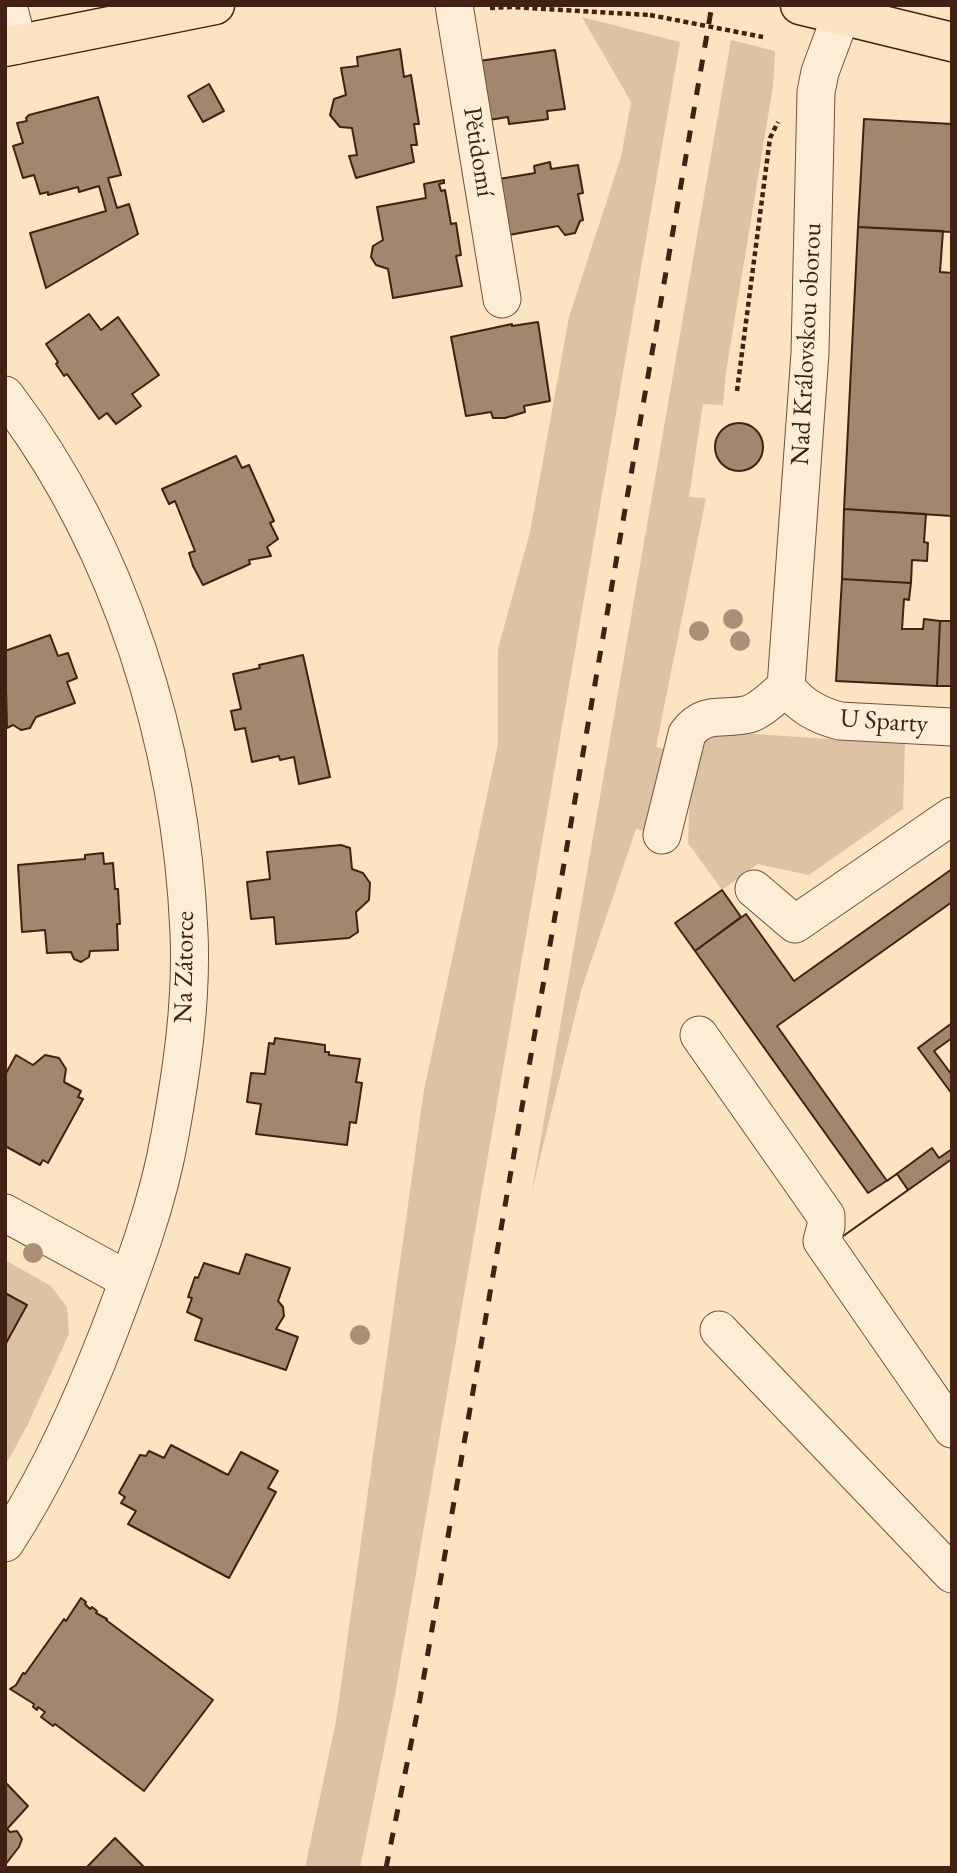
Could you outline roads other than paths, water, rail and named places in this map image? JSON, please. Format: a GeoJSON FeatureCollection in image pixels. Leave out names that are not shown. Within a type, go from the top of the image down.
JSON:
{"type":"FeatureCollection","features":[{"type":"Feature","properties":{"kind":"main road"},"geometry":{"type":"LineString","coordinates":[[12,46],[215,5]]}},
{"type":"Feature","properties":{"kind":"main road"},"geometry":{"type":"LineString","coordinates":[[800,5],[844,11],[952,43]]}},
{"type":"Feature","properties":{"kind":"street"},"geometry":{"type":"LineString","coordinates":[[8,5],[12,46]]}},
{"type":"Feature","properties":{"kind":"street","name":"Pětidomí"},"geometry":{"type":"LineString","coordinates":[[454,8],[502,299]]}},
{"type":"Feature","properties":{"kind":"street","name":"Nad Královskou oborou"},"geometry":{"type":"LineString","coordinates":[[786,687],[810,353],[816,92],[820,72],[844,11]]}},
{"type":"Feature","properties":{"kind":"street","name":"Na Zátorce"},"geometry":{"type":"LineString","coordinates":[[5,1543],[22,1517],[90,1379],[154,1205],[170,1137],[180,1070],[187,1006],[189,935],[184,867],[163,741],[135,640],[109,574],[47,453],[8,403]]}},
{"type":"Feature","properties":{"kind":"street"},"geometry":{"type":"LineString","coordinates":[[662,835],[687,734],[696,722],[710,717],[751,714],[786,687]]}},
{"type":"Feature","properties":{"kind":"street","name":"U Sparty"},"geometry":{"type":"LineString","coordinates":[[786,687],[795,698],[822,717],[840,721],[952,727]]}},
{"type":"Feature","properties":{"kind":"street"},"geometry":{"type":"LineString","coordinates":[[754,889],[795,924],[952,816]]}},
{"type":"Feature","properties":{"kind":"street"},"geometry":{"type":"LineString","coordinates":[[699,1035],[826,1216],[827,1226],[822,1241],[952,1429]]}},
{"type":"Feature","properties":{"kind":"street"},"geometry":{"type":"LineString","coordinates":[[5,1213],[128,1280]]}},
{"type":"Feature","properties":{"kind":"street"},"geometry":{"type":"LineString","coordinates":[[719,1330],[952,1574]]}},
{"type":"Feature","properties":{"kind":"railway"},"geometry":{"type":"LineString","coordinates":[[386,1868],[420,1699],[712,5]]}}]}
